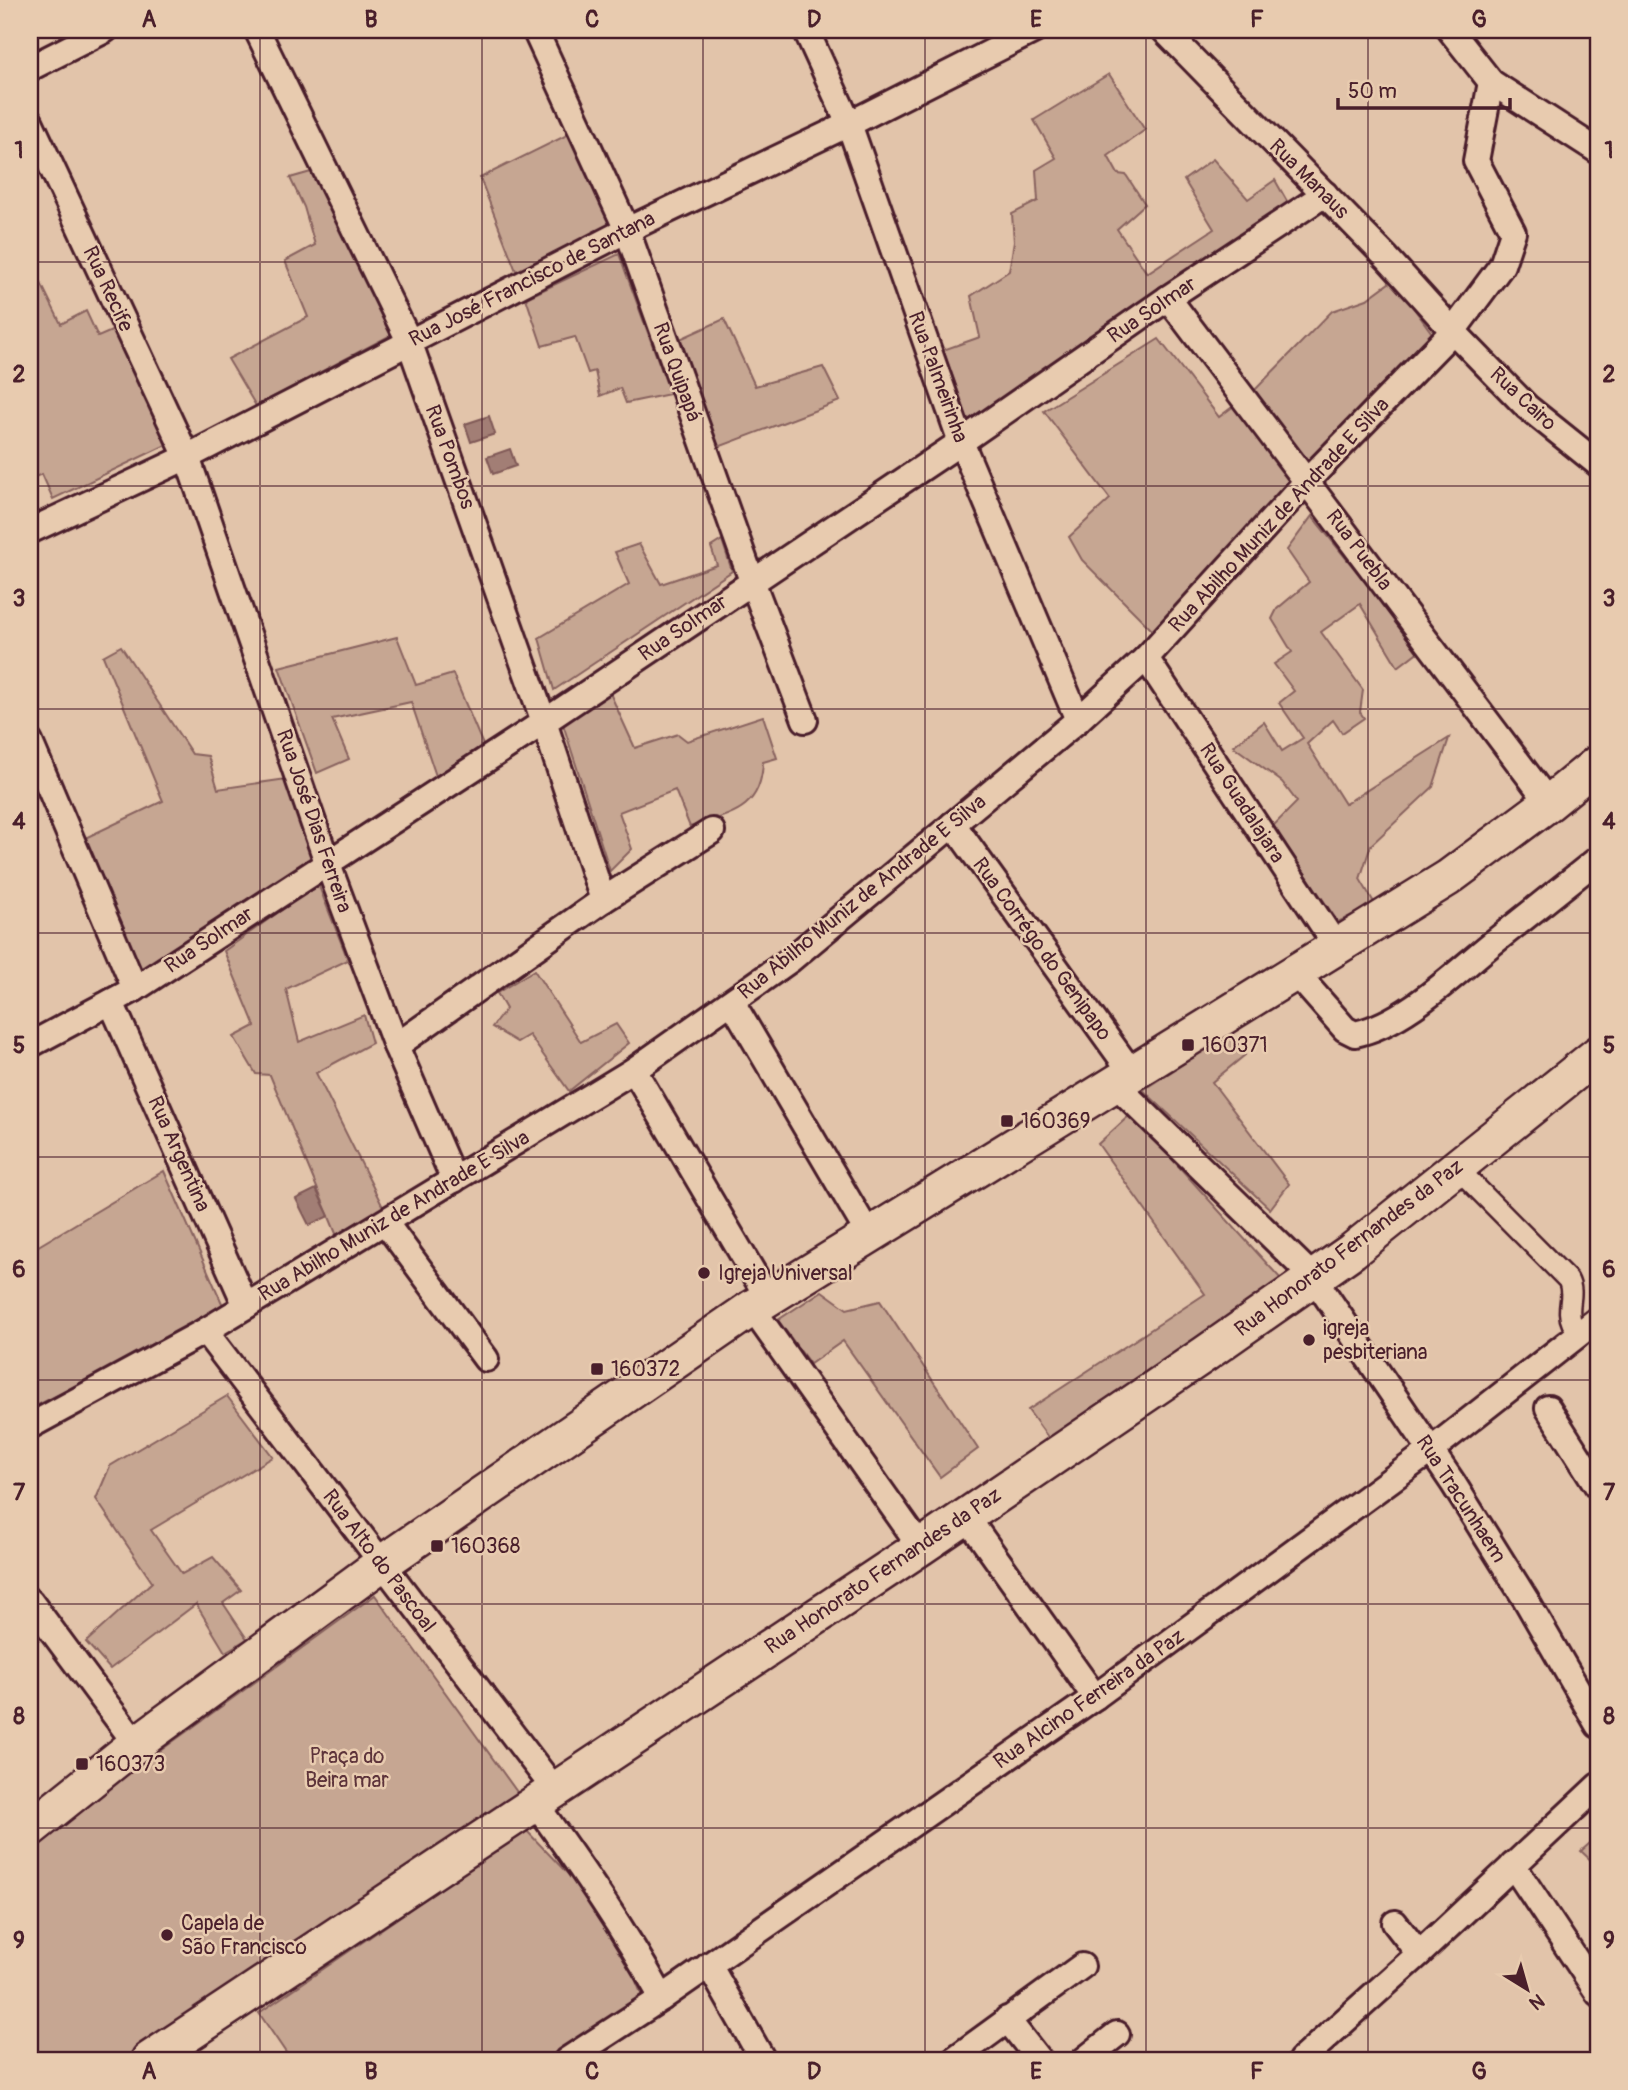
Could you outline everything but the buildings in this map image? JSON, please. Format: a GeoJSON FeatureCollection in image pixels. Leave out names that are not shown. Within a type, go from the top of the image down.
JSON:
{"type":"FeatureCollection","features":[{"type":"Feature","properties":{"kind":"main road"},"geometry":{"type":"LineString","coordinates":[[30,1829],[136,1744],[380,1563],[760,1303],[1448,878],[1598,763]]}},
{"type":"Feature","properties":{"kind":"main road","name":"Rua Honorato Fernandes da Paz"},"geometry":{"type":"LineString","coordinates":[[149,2060],[921,1547],[1314,1278],[1458,1169],[1598,1054]]}},
{"type":"Feature","properties":{"kind":"street"},"geometry":{"type":"LineString","coordinates":[[30,68],[105,30]]}},
{"type":"Feature","properties":{"kind":"street","name":"Rua Pombos"},"geometry":{"type":"LineString","coordinates":[[257,30],[409,341],[544,722],[603,900]]}},
{"type":"Feature","properties":{"kind":"street","name":"Rua Quipapá"},"geometry":{"type":"LineString","coordinates":[[535,30],[627,230],[752,581],[805,720]]}},
{"type":"Feature","properties":{"kind":"street","name":"Rua Palmeirinha"},"geometry":{"type":"LineString","coordinates":[[806,30],[849,124],[961,442],[1078,720]]}},
{"type":"Feature","properties":{"kind":"street","name":"Rua José Francisco de Santana"},"geometry":{"type":"LineString","coordinates":[[30,531],[187,457],[627,230],[849,124],[1035,30]]}},
{"type":"Feature","properties":{"kind":"street","name":"Rua Manaus"},"geometry":{"type":"LineString","coordinates":[[1164,30],[1387,258],[1452,331]]}},
{"type":"Feature","properties":{"kind":"street"},"geometry":{"type":"LineString","coordinates":[[1450,30],[1491,82],[1598,151]]}},
{"type":"Feature","properties":{"kind":"street","name":"Rua Abilho Muniz de Andrade E Silva"},"geometry":{"type":"LineString","coordinates":[[30,1426],[205,1331],[634,1070],[790,960],[1078,720],[1146,658],[1307,481],[1452,331],[1503,265],[1513,232],[1476,161],[1491,82]]}},
{"type":"Feature","properties":{"kind":"street","name":"Rua Recife"},"geometry":{"type":"LineString","coordinates":[[30,121],[187,457]]}},
{"type":"Feature","properties":{"kind":"street","name":"Rua Solmar"},"geometry":{"type":"LineString","coordinates":[[30,1045],[135,989],[544,722],[1325,194]]}},
{"type":"Feature","properties":{"kind":"street","name":"Rua Puebla"},"geometry":{"type":"LineString","coordinates":[[1168,298],[1549,803]]}},
{"type":"Feature","properties":{"kind":"street","name":"Rua Cairo"},"geometry":{"type":"LineString","coordinates":[[1452,331],[1527,407],[1598,464]]}},
{"type":"Feature","properties":{"kind":"street","name":"Rua José Dias Ferreira"},"geometry":{"type":"LineString","coordinates":[[187,457],[327,862],[396,1046],[454,1180]]}},
{"type":"Feature","properties":{"kind":"street","name":"Rua Guadalajara"},"geometry":{"type":"LineString","coordinates":[[1146,658],[1337,947]]}},
{"type":"Feature","properties":{"kind":"street"},"geometry":{"type":"LineString","coordinates":[[30,742],[35,775],[135,989]]}},
{"type":"Feature","properties":{"kind":"street","name":"Rua Corrégo do Genipapo"},"geometry":{"type":"LineString","coordinates":[[953,824],[1123,1079],[1314,1278]]}},
{"type":"Feature","properties":{"kind":"street"},"geometry":{"type":"LineString","coordinates":[[396,1046],[603,900],[712,831]]}},
{"type":"Feature","properties":{"kind":"street"},"geometry":{"type":"LineString","coordinates":[[1295,972],[1345,1029],[1355,1034],[1369,1031],[1392,1020],[1435,989],[1598,859]]}},
{"type":"Feature","properties":{"kind":"street","name":"Rua Argentina"},"geometry":{"type":"LineString","coordinates":[[111,1002],[246,1306]]}},
{"type":"Feature","properties":{"kind":"street"},"geometry":{"type":"LineString","coordinates":[[732,1002],[869,1235]]}},
{"type":"Feature","properties":{"kind":"street"},"geometry":{"type":"LineString","coordinates":[[634,1070],[760,1303],[921,1547]]}},
{"type":"Feature","properties":{"kind":"street"},"geometry":{"type":"LineString","coordinates":[[1458,1169],[1568,1280],[1572,1287],[1569,1312],[1573,1323]]}},
{"type":"Feature","properties":{"kind":"street"},"geometry":{"type":"LineString","coordinates":[[385,1222],[486,1359]]}},
{"type":"Feature","properties":{"kind":"street","name":"Rua Tracunhaem"},"geometry":{"type":"LineString","coordinates":[[1314,1278],[1518,1588],[1598,1725]]}},
{"type":"Feature","properties":{"kind":"street","name":"Rua Alcino Ferreira da Paz"},"geometry":{"type":"LineString","coordinates":[[567,2060],[662,1998],[1095,1697],[1430,1451],[1598,1319]]}},
{"type":"Feature","properties":{"kind":"street","name":"Rua Alto do Pascoal"},"geometry":{"type":"LineString","coordinates":[[205,1331],[380,1563],[545,1797],[662,1998]]}},
{"type":"Feature","properties":{"kind":"street"},"geometry":{"type":"LineString","coordinates":[[1548,1408],[1598,1487]]}},
{"type":"Feature","properties":{"kind":"street"},"geometry":{"type":"LineString","coordinates":[[966,1516],[1095,1697]]}},
{"type":"Feature","properties":{"kind":"street"},"geometry":{"type":"LineString","coordinates":[[30,1601],[136,1744]]}},
{"type":"Feature","properties":{"kind":"street"},"geometry":{"type":"LineString","coordinates":[[1301,2060],[1419,1954],[1598,1786]]}},
{"type":"Feature","properties":{"kind":"street"},"geometry":{"type":"LineString","coordinates":[[1513,1865],[1598,1993]]}},
{"type":"Feature","properties":{"kind":"street"},"geometry":{"type":"LineString","coordinates":[[1395,1923],[1419,1954]]}},
{"type":"Feature","properties":{"kind":"street"},"geometry":{"type":"LineString","coordinates":[[709,1965],[763,2060]]}},
{"type":"Feature","properties":{"kind":"street"},"geometry":{"type":"LineString","coordinates":[[953,2060],[1082,1966]]}},
{"type":"Feature","properties":{"kind":"street"},"geometry":{"type":"LineString","coordinates":[[1007,2019],[1039,2060]]}},
{"type":"Feature","properties":{"kind":"street"},"geometry":{"type":"LineString","coordinates":[[1084,2060],[1117,2034]]}},
{"type":"Feature","properties":{"kind":"green space"},"geometry":{"type":"Polygon","coordinates":[[[1109,74],[1145,130],[1108,156],[1118,174],[1126,175],[1145,204],[1117,229],[1147,273],[1214,229],[1184,180],[1213,159],[1248,199],[1275,180],[1288,203],[969,422],[943,350],[980,337],[971,296],[1009,271],[1014,242],[1012,214],[1038,201],[1036,170],[1056,158],[1034,120],[1109,74]]]}},
{"type":"Feature","properties":{"kind":"green space"},"geometry":{"type":"Polygon","coordinates":[[[569,134],[613,222],[518,276],[480,178],[569,134]]]}},
{"type":"Feature","properties":{"kind":"green space"},"geometry":{"type":"Polygon","coordinates":[[[311,172],[393,334],[256,406],[228,359],[308,317],[285,261],[315,245],[304,207],[290,178],[311,172]]]}},
{"type":"Feature","properties":{"kind":"green space"},"geometry":{"type":"Polygon","coordinates":[[[619,254],[670,393],[626,403],[620,388],[600,396],[595,371],[588,373],[575,337],[542,346],[526,298],[619,254]]]}},
{"type":"Feature","properties":{"kind":"green space"},"geometry":{"type":"Polygon","coordinates":[[[30,261],[61,324],[86,311],[98,337],[114,330],[119,335],[166,445],[53,499],[42,474],[30,479],[30,261]]]}},
{"type":"Feature","properties":{"kind":"green space"},"geometry":{"type":"Polygon","coordinates":[[[1393,280],[1434,336],[1307,468],[1250,395],[1332,311],[1367,299],[1393,280]]]}},
{"type":"Feature","properties":{"kind":"green space"},"geometry":{"type":"Polygon","coordinates":[[[724,319],[755,386],[823,367],[840,401],[716,448],[680,339],[724,319]]]}},
{"type":"Feature","properties":{"kind":"green space"},"geometry":{"type":"Polygon","coordinates":[[[1159,339],[1219,417],[1239,402],[1297,482],[1157,635],[1082,560],[1069,537],[1110,499],[1044,411],[1159,339]]]}},
{"type":"Feature","properties":{"kind":"green space"},"geometry":{"type":"Polygon","coordinates":[[[1312,516],[1420,650],[1398,667],[1360,604],[1321,632],[1363,690],[1360,712],[1364,718],[1342,733],[1333,720],[1307,744],[1345,804],[1449,738],[1433,787],[1371,845],[1360,879],[1375,904],[1338,922],[1273,826],[1297,802],[1282,782],[1233,746],[1264,722],[1282,751],[1303,738],[1279,703],[1294,691],[1274,664],[1292,652],[1272,619],[1277,609],[1309,582],[1287,550],[1312,516]]]}},
{"type":"Feature","properties":{"kind":"green space"},"geometry":{"type":"Polygon","coordinates":[[[722,540],[732,571],[554,690],[539,638],[629,584],[615,552],[639,544],[661,584],[717,565],[711,547],[722,540]]]}},
{"type":"Feature","properties":{"kind":"green space"},"geometry":{"type":"Polygon","coordinates":[[[397,637],[416,685],[453,674],[483,745],[436,776],[411,702],[332,719],[349,759],[317,773],[279,667],[397,637]]]}},
{"type":"Feature","properties":{"kind":"green space"},"geometry":{"type":"Polygon","coordinates":[[[121,646],[192,754],[208,756],[218,789],[286,779],[312,859],[140,973],[83,839],[163,801],[103,656],[121,646]]]}},
{"type":"Feature","properties":{"kind":"green space"},"geometry":{"type":"Polygon","coordinates":[[[609,691],[635,748],[678,734],[687,741],[763,716],[777,758],[763,762],[756,791],[749,801],[730,814],[690,827],[675,790],[619,812],[632,849],[610,871],[562,721],[609,691]]]}},
{"type":"Feature","properties":{"kind":"green space"},"geometry":{"type":"Polygon","coordinates":[[[318,884],[348,960],[286,989],[299,1042],[364,1015],[372,1043],[316,1073],[384,1209],[337,1236],[270,1075],[256,1074],[234,1037],[255,1026],[224,951],[318,884]]]}},
{"type":"Feature","properties":{"kind":"green space"},"geometry":{"type":"Polygon","coordinates":[[[534,970],[581,1042],[616,1024],[629,1043],[569,1091],[529,1035],[517,1042],[492,1027],[506,1009],[497,993],[534,970]]]}},
{"type":"Feature","properties":{"kind":"green space"},"geometry":{"type":"Polygon","coordinates":[[[1231,1033],[1245,1055],[1212,1082],[1289,1184],[1270,1209],[1143,1090],[1231,1033]]]}},
{"type":"Feature","properties":{"kind":"green space"},"geometry":{"type":"Polygon","coordinates":[[[1131,1114],[1281,1279],[1050,1440],[1028,1410],[1205,1294],[1098,1144],[1131,1114]]]}},
{"type":"Feature","properties":{"kind":"green space"},"geometry":{"type":"Polygon","coordinates":[[[164,1171],[225,1310],[30,1409],[30,1251],[164,1171]]]}},
{"type":"Feature","properties":{"kind":"green space"},"geometry":{"type":"Polygon","coordinates":[[[822,1291],[847,1309],[880,1301],[978,1449],[940,1477],[843,1341],[810,1364],[778,1320],[822,1291]]]}},
{"type":"Feature","properties":{"kind":"green space"},"geometry":{"type":"Polygon","coordinates":[[[227,1396],[273,1457],[151,1530],[182,1574],[213,1557],[241,1590],[223,1603],[247,1639],[225,1652],[196,1604],[110,1669],[86,1642],[152,1582],[96,1499],[110,1466],[227,1396]]]}},
{"type":"Feature","properties":{"kind":"green space","name":"Praça do Beira mar"},"geometry":{"type":"Polygon","coordinates":[[[375,1595],[522,1799],[139,2060],[30,2060],[30,1845],[375,1595]]]}},
{"type":"Feature","properties":{"kind":"green space"},"geometry":{"type":"Polygon","coordinates":[[[526,1830],[585,1892],[626,1957],[643,1998],[551,2060],[291,2060],[259,2013],[526,1830]]]}},
{"type":"Feature","properties":{"kind":"green space"},"geometry":{"type":"Polygon","coordinates":[[[1598,1836],[1598,1867],[1581,1851],[1598,1836]]]}},
{"type":"Feature","properties":{"kind":"shaded area"},"geometry":{"type":"Polygon","coordinates":[[[489,416],[495,434],[471,442],[465,424],[489,416]]]}},
{"type":"Feature","properties":{"kind":"shaded area"},"geometry":{"type":"Polygon","coordinates":[[[510,449],[516,466],[493,474],[487,457],[510,449]]]}},
{"type":"Feature","properties":{"kind":"shaded area"},"geometry":{"type":"Polygon","coordinates":[[[316,1189],[329,1216],[309,1225],[296,1199],[316,1189]]]}},
{"type":"Feature","properties":{"kind":"place","name":"160371"},"geometry":{"type":"Point","coordinates":[1188,1045]}},
{"type":"Feature","properties":{"kind":"place","name":"160369"},"geometry":{"type":"Point","coordinates":[1007,1121]}},
{"type":"Feature","properties":{"kind":"place","name":"Igreja Universal"},"geometry":{"type":"Point","coordinates":[704,1273]}},
{"type":"Feature","properties":{"kind":"place","name":"igreja pesbiteriana"},"geometry":{"type":"Point","coordinates":[1309,1340]}},
{"type":"Feature","properties":{"kind":"place","name":"160372"},"geometry":{"type":"Point","coordinates":[597,1369]}},
{"type":"Feature","properties":{"kind":"place","name":"160368"},"geometry":{"type":"Point","coordinates":[437,1546]}},
{"type":"Feature","properties":{"kind":"place","name":"160373"},"geometry":{"type":"Point","coordinates":[82,1764]}},
{"type":"Feature","properties":{"kind":"place","name":"Capela de São Francisco"},"geometry":{"type":"Point","coordinates":[167,1935]}}]}
